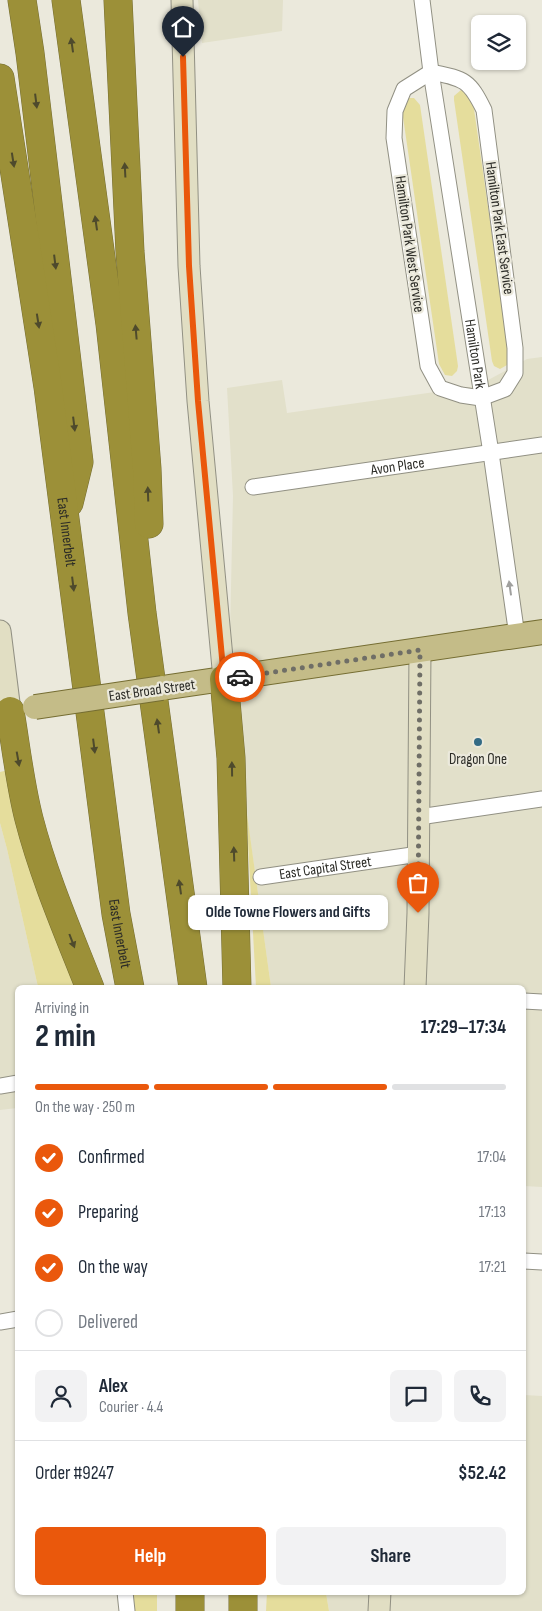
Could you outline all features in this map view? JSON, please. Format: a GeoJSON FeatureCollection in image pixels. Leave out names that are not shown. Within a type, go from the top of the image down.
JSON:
{"type":"FeatureCollection","features":[{"type":"Feature","properties":{"kind":"highway"},"geometry":{"type":"LineString","coordinates":[[22,0],[79,462],[65,519]]}},
{"type":"Feature","properties":{"kind":"highway"},"geometry":{"type":"LineString","coordinates":[[66,0],[110,324],[142,613],[193,985]]}},
{"type":"Feature","properties":{"kind":"highway"},"geometry":{"type":"LineString","coordinates":[[118,0],[130,252],[147,469],[150,545],[142,613]]}},
{"type":"Feature","properties":{"kind":"highway","name":"East Innerbelt"},"geometry":{"type":"LineString","coordinates":[[0,78],[48,387],[116,914],[129,985]]}},
{"type":"Feature","properties":{"kind":"highway"},"geometry":{"type":"LineString","coordinates":[[214,681],[231,758],[238,985]]}},
{"type":"Feature","properties":{"kind":"highway"},"geometry":{"type":"LineString","coordinates":[[15,710],[29,819],[54,896],[89,985]]}},
{"type":"Feature","properties":{"kind":"highway"},"geometry":{"type":"LineString","coordinates":[[190,1595],[190,1611]]}},
{"type":"Feature","properties":{"kind":"highway"},"geometry":{"type":"LineString","coordinates":[[243,1595],[243,1611]]}},
{"type":"Feature","properties":{"kind":"main road"},"geometry":{"type":"LineString","coordinates":[[182,0],[189,266],[214,681]]}},
{"type":"Feature","properties":{"kind":"main road"},"geometry":{"type":"LineString","coordinates":[[0,631],[15,710]]}},
{"type":"Feature","properties":{"kind":"main road","name":"East Broad Street"},"geometry":{"type":"LineString","coordinates":[[15,710],[542,632]]}},
{"type":"Feature","properties":{"kind":"main road"},"geometry":{"type":"LineString","coordinates":[[415,985],[419,854],[420,650]]}},
{"type":"Feature","properties":{"kind":"main road"},"geometry":{"type":"LineString","coordinates":[[379,1611],[380,1595]]}},
{"type":"Feature","properties":{"kind":"street","name":"Hamilton Park"},"geometry":{"type":"LineString","coordinates":[[422,0],[431,72],[491,453],[517,636]]}},
{"type":"Feature","properties":{"kind":"street","name":"Hamilton Park East Service"},"geometry":{"type":"LineString","coordinates":[[431,72],[457,78],[474,89],[484,110],[516,348],[515,373],[505,389],[482,398]]}},
{"type":"Feature","properties":{"kind":"street","name":"Hamilton Park West Service"},"geometry":{"type":"LineString","coordinates":[[431,72],[404,89],[395,111],[394,138],[428,366],[440,388],[461,395],[482,398]]}},
{"type":"Feature","properties":{"kind":"street","name":"Avon Place"},"geometry":{"type":"LineString","coordinates":[[253,487],[542,445]]}},
{"type":"Feature","properties":{"kind":"street"},"geometry":{"type":"LineString","coordinates":[[419,818],[542,799]]}},
{"type":"Feature","properties":{"kind":"street","name":"East Capital Street"},"geometry":{"type":"LineString","coordinates":[[261,877],[419,854]]}},
{"type":"Feature","properties":{"kind":"street"},"geometry":{"type":"LineString","coordinates":[[526,1001],[542,1002]]}},
{"type":"Feature","properties":{"kind":"street"},"geometry":{"type":"LineString","coordinates":[[0,1086],[15,1084]]}},
{"type":"Feature","properties":{"kind":"street"},"geometry":{"type":"LineString","coordinates":[[526,1261],[542,1262]]}},
{"type":"Feature","properties":{"kind":"street"},"geometry":{"type":"LineString","coordinates":[[0,1322],[15,1320]]}},
{"type":"Feature","properties":{"kind":"street"},"geometry":{"type":"LineString","coordinates":[[125,1595],[127,1611]]}},
{"type":"Feature","properties":{"kind":"shaded area"},"geometry":{"type":"Polygon","coordinates":[[[198,0],[283,0],[282,31],[202,43],[198,0]]]}},
{"type":"Feature","properties":{"kind":"shaded area"},"geometry":{"type":"Polygon","coordinates":[[[461,90],[465,91],[474,109],[509,354],[507,365],[500,369],[494,366],[492,361],[454,100],[454,96],[461,90]]]}},
{"type":"Feature","properties":{"kind":"shaded area"},"geometry":{"type":"Polygon","coordinates":[[[408,98],[414,98],[420,105],[458,366],[457,371],[452,376],[445,375],[439,364],[403,117],[408,98]]]}},
{"type":"Feature","properties":{"kind":"shaded area"},"geometry":{"type":"Polygon","coordinates":[[[542,357],[542,1187],[526,1186],[526,985],[271,985],[235,731],[230,633],[233,496],[227,388],[282,380],[287,413],[477,386],[527,359],[542,357]]]}},
{"type":"Feature","properties":{"kind":"shaded area"},"geometry":{"type":"Polygon","coordinates":[[[8,770],[76,985],[38,985],[0,823],[0,772],[8,770]]]}},
{"type":"Feature","properties":{"kind":"shaded area"},"geometry":{"type":"Polygon","coordinates":[[[246,807],[271,985],[256,985],[246,807]]]}},
{"type":"Feature","properties":{"kind":"shaded area"},"geometry":{"type":"Polygon","coordinates":[[[0,823],[38,985],[15,985],[15,1108],[0,1110],[0,823]]]}},
{"type":"Feature","properties":{"kind":"shaded area"},"geometry":{"type":"Polygon","coordinates":[[[526,1395],[542,1396],[542,1611],[329,1611],[326,1595],[526,1595],[526,1395]]]}},
{"type":"Feature","properties":{"kind":"shaded area"},"geometry":{"type":"Polygon","coordinates":[[[133,1595],[157,1595],[157,1611],[135,1611],[133,1595]]]}},
{"type":"Feature","properties":{"kind":"shaded area"},"geometry":{"type":"Polygon","coordinates":[[[267,1595],[326,1595],[329,1611],[266,1611],[267,1595]]]}},
{"type":"Feature","properties":{"kind":"way so far"},"geometry":{"type":"LineString","coordinates":[[240,677],[420,650],[418,913]]}},
{"type":"Feature","properties":{"kind":"place","name":"Dragon One"},"geometry":{"type":"Point","coordinates":[478,742]}},
{"type":"Feature","properties":{"kind":"place","name":"Olde Towne Flowers and Gifts"},"geometry":{"type":"Point","coordinates":[418,913]}},
{"type":"Feature","properties":{"kind":"route"},"geometry":{"type":"LineString","coordinates":[[183,57],[189,266],[198,401],[224,679],[240,677]]}}]}
